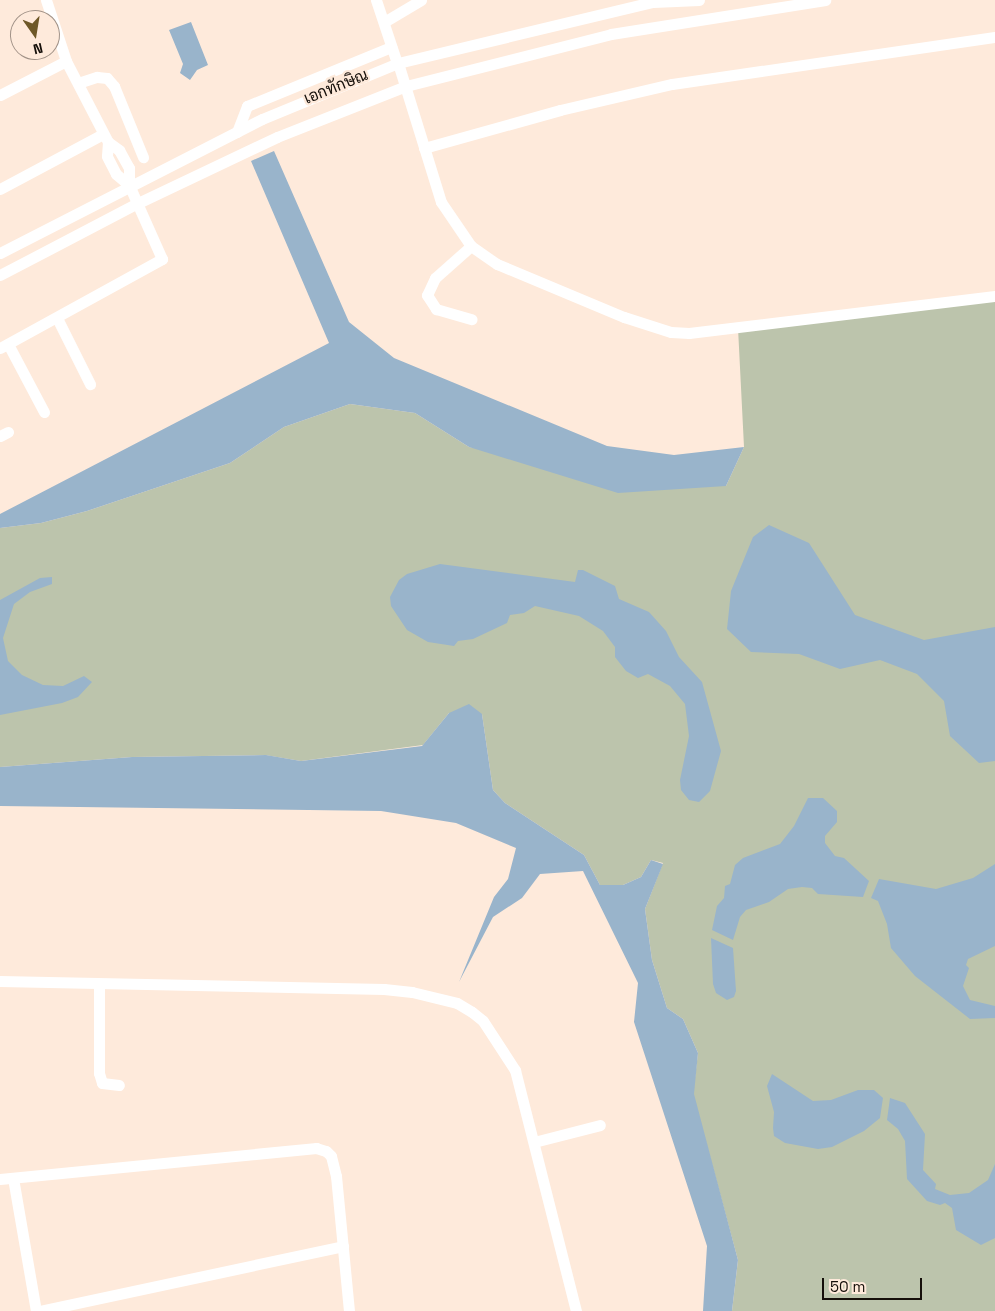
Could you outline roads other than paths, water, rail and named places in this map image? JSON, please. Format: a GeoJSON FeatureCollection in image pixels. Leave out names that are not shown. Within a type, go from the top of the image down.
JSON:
{"type":"FeatureCollection","features":[{"type":"Feature","properties":{"kind":"street"},"geometry":{"type":"LineString","coordinates":[[44,412],[4,346],[159,263],[160,252],[138,203],[128,185],[116,174],[107,156],[106,138],[66,61],[46,0]]}},
{"type":"Feature","properties":{"kind":"street"},"geometry":{"type":"LineString","coordinates":[[376,0],[406,86],[442,202],[471,246],[497,264],[624,317],[671,332],[689,334],[995,296]]}},
{"type":"Feature","properties":{"kind":"street"},"geometry":{"type":"LineString","coordinates":[[384,22],[421,0]]}},
{"type":"Feature","properties":{"kind":"street","name":"เอกทักษิณ"},"geometry":{"type":"LineString","coordinates":[[0,253],[128,185],[237,132],[330,89],[397,62],[653,2],[699,0]]}},
{"type":"Feature","properties":{"kind":"street"},"geometry":{"type":"LineString","coordinates":[[0,275],[138,203],[277,137],[406,86],[611,34],[825,0]]}},
{"type":"Feature","properties":{"kind":"street"},"geometry":{"type":"LineString","coordinates":[[424,148],[560,110],[672,84],[995,37]]}},
{"type":"Feature","properties":{"kind":"street"},"geometry":{"type":"LineString","coordinates":[[237,132],[247,106],[392,47]]}},
{"type":"Feature","properties":{"kind":"street"},"geometry":{"type":"LineString","coordinates":[[0,95],[66,61]]}},
{"type":"Feature","properties":{"kind":"street"},"geometry":{"type":"LineString","coordinates":[[78,83],[97,77],[107,78],[114,86],[143,157]]}},
{"type":"Feature","properties":{"kind":"street"},"geometry":{"type":"LineString","coordinates":[[0,189],[106,138]]}},
{"type":"Feature","properties":{"kind":"street"},"geometry":{"type":"LineString","coordinates":[[471,246],[435,278],[427,295],[436,309],[472,319]]}},
{"type":"Feature","properties":{"kind":"street"},"geometry":{"type":"LineString","coordinates":[[57,318],[90,384]]}},
{"type":"Feature","properties":{"kind":"street"},"geometry":{"type":"LineString","coordinates":[[0,981],[384,989],[412,992],[457,1003],[483,1021],[503,1048],[515,1070],[576,1311]]}},
{"type":"Feature","properties":{"kind":"street"},"geometry":{"type":"LineString","coordinates":[[99,984],[99,1073],[102,1083],[119,1085]]}},
{"type":"Feature","properties":{"kind":"street"},"geometry":{"type":"LineString","coordinates":[[534,1142],[600,1125]]}},
{"type":"Feature","properties":{"kind":"street"},"geometry":{"type":"LineString","coordinates":[[0,1179],[316,1148],[326,1151],[334,1164],[349,1311]]}},
{"type":"Feature","properties":{"kind":"street"},"geometry":{"type":"LineString","coordinates":[[13,1178],[36,1311]]}},
{"type":"Feature","properties":{"kind":"street"},"geometry":{"type":"LineString","coordinates":[[40,1311],[343,1246]]}},
{"type":"Feature","properties":{"kind":"water"},"geometry":{"type":"Polygon","coordinates":[[[191,22],[208,65],[197,70],[190,80],[180,73],[183,64],[169,30],[191,22]]]}},
{"type":"Feature","properties":{"kind":"water"},"geometry":{"type":"Polygon","coordinates":[[[274,151],[349,322],[394,358],[607,446],[674,455],[744,447],[726,486],[618,493],[469,447],[415,413],[350,404],[284,427],[230,463],[87,511],[41,523],[0,528],[0,514],[329,343],[251,161],[274,151]]]}},
{"type":"Feature","properties":{"kind":"water"},"geometry":{"type":"Polygon","coordinates":[[[769,525],[809,543],[855,615],[924,640],[995,627],[995,761],[979,763],[950,736],[944,701],[917,674],[880,660],[840,669],[799,654],[751,652],[727,629],[731,591],[753,537],[769,525]]]}},
{"type":"Feature","properties":{"kind":"water"},"geometry":{"type":"Polygon","coordinates":[[[440,564],[575,582],[578,570],[583,570],[615,586],[619,599],[649,612],[666,631],[679,657],[702,682],[721,751],[710,791],[699,802],[689,800],[681,790],[680,780],[689,736],[685,704],[670,686],[648,674],[638,678],[626,671],[615,657],[615,647],[603,631],[579,616],[535,606],[524,613],[510,615],[507,623],[473,639],[458,641],[454,646],[428,642],[407,630],[391,606],[390,597],[399,580],[407,574],[440,564]]]}},
{"type":"Feature","properties":{"kind":"water"},"geometry":{"type":"Polygon","coordinates":[[[52,577],[52,584],[30,592],[14,604],[3,638],[8,661],[22,675],[43,685],[63,686],[84,676],[92,682],[78,697],[62,703],[0,715],[0,600],[40,578],[52,577]]]}},
{"type":"Feature","properties":{"kind":"water"},"geometry":{"type":"Polygon","coordinates":[[[469,704],[482,714],[493,790],[505,803],[584,855],[600,885],[623,885],[641,877],[651,860],[663,864],[645,909],[652,960],[667,1008],[683,1019],[698,1053],[694,1094],[738,1260],[732,1311],[703,1311],[707,1246],[634,1022],[638,983],[583,871],[540,874],[522,898],[493,917],[459,982],[494,897],[508,879],[516,848],[456,823],[381,811],[0,806],[0,767],[132,757],[266,755],[301,761],[422,746],[449,713],[469,704]]]}},
{"type":"Feature","properties":{"kind":"water"},"geometry":{"type":"Polygon","coordinates":[[[808,798],[823,798],[837,811],[837,822],[825,836],[825,843],[835,856],[844,858],[869,881],[863,897],[818,894],[812,888],[788,889],[769,902],[746,910],[740,917],[733,940],[712,930],[717,906],[724,898],[725,886],[730,884],[735,865],[743,858],[780,844],[794,826],[808,798]]]}},
{"type":"Feature","properties":{"kind":"water"},"geometry":{"type":"Polygon","coordinates":[[[995,864],[995,946],[968,959],[966,965],[969,968],[963,986],[970,1000],[995,1006],[995,1018],[970,1019],[915,976],[891,948],[887,924],[878,901],[871,898],[879,879],[936,889],[973,878],[995,864]]]}},
{"type":"Feature","properties":{"kind":"water"},"geometry":{"type":"Polygon","coordinates":[[[711,938],[733,948],[736,991],[734,997],[727,1000],[716,993],[713,984],[711,938]]]}},
{"type":"Feature","properties":{"kind":"water"},"geometry":{"type":"Polygon","coordinates":[[[772,1074],[813,1101],[831,1100],[858,1090],[874,1090],[883,1098],[880,1118],[864,1131],[832,1147],[818,1149],[785,1143],[774,1136],[774,1112],[767,1086],[772,1074]]]}},
{"type":"Feature","properties":{"kind":"water"},"geometry":{"type":"Polygon","coordinates":[[[890,1098],[905,1103],[925,1134],[923,1170],[936,1184],[935,1189],[950,1195],[969,1193],[988,1180],[995,1164],[995,1238],[981,1245],[956,1230],[952,1208],[945,1203],[940,1205],[927,1201],[907,1179],[905,1141],[898,1129],[887,1120],[890,1098]]]}}]}
